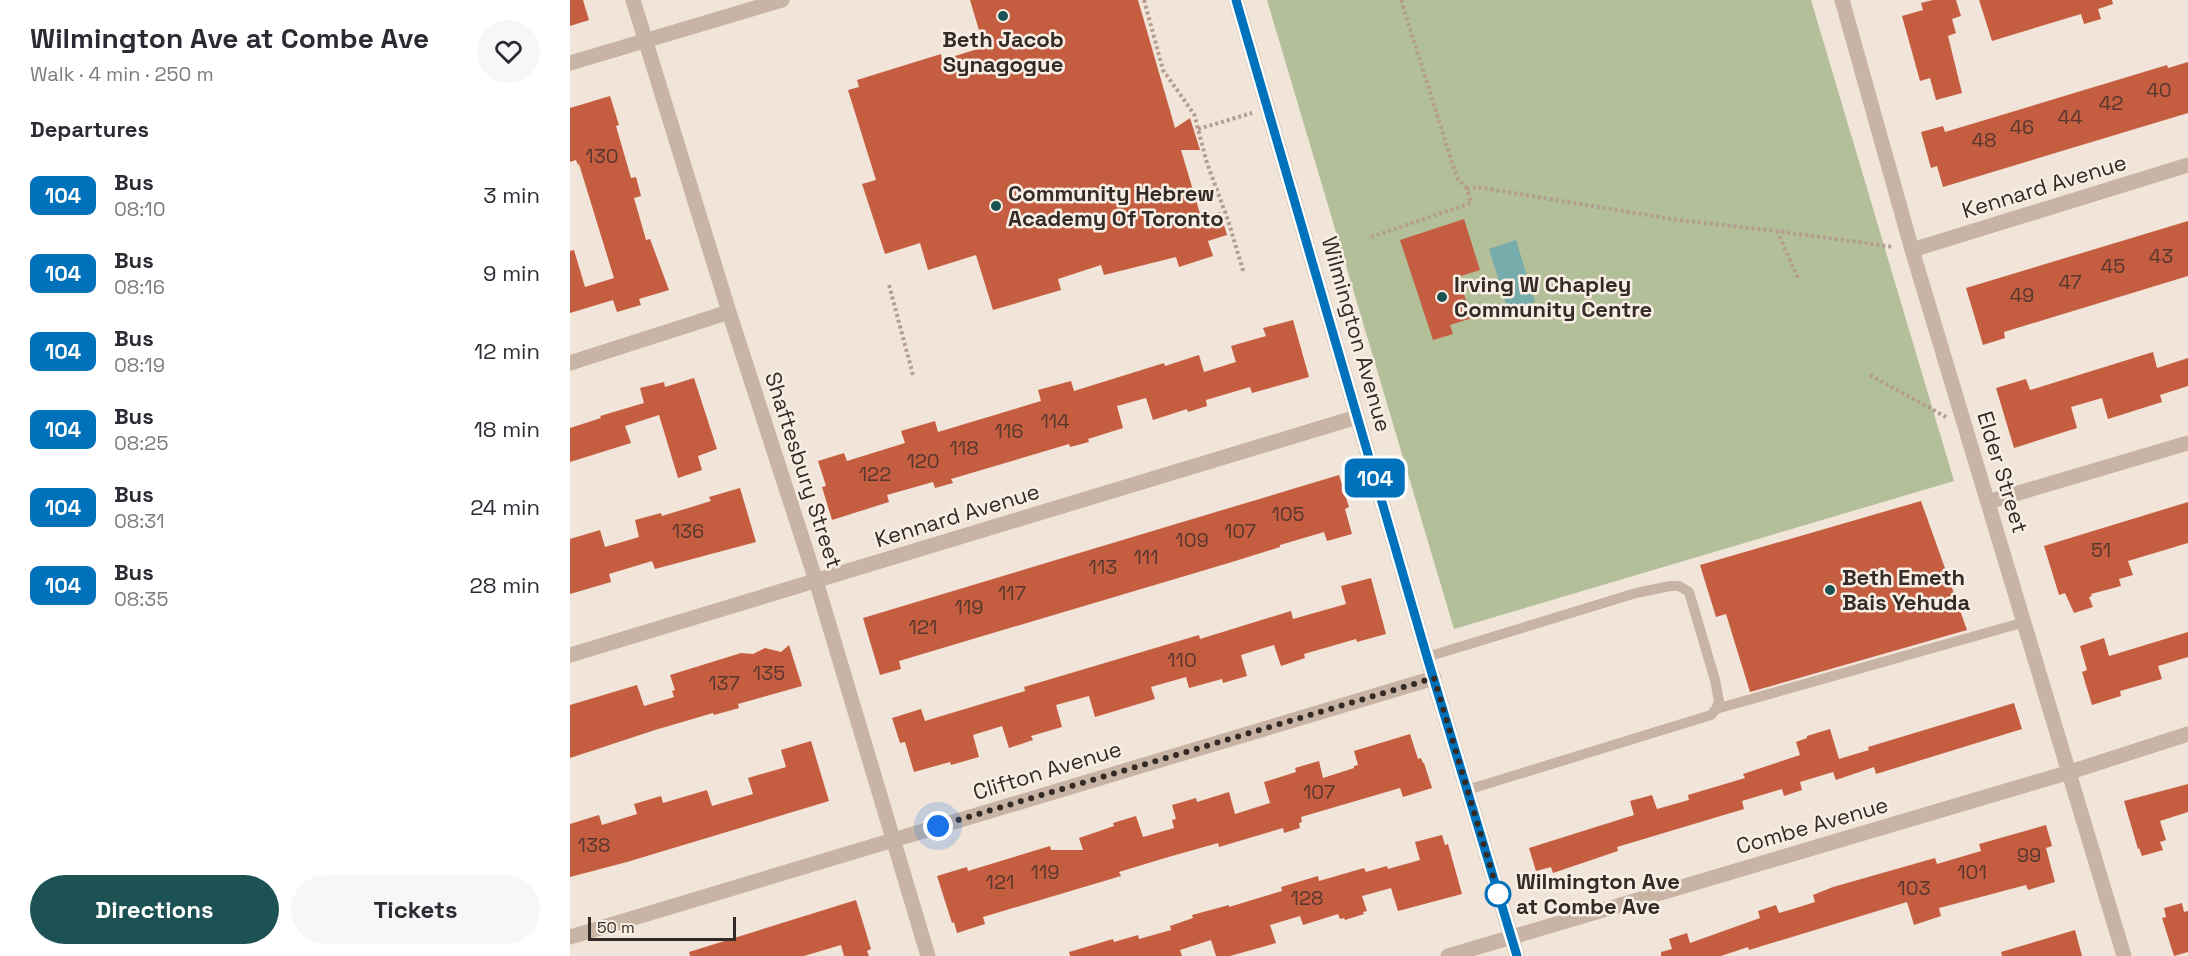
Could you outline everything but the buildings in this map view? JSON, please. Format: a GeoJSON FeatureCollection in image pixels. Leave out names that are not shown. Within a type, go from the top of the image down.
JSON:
{"type":"FeatureCollection","features":[{"type":"Feature","properties":{"kind":"street","name":"Shaftesbury Street"},"geometry":{"type":"LineString","coordinates":[[633,0],[729,312],[816,581],[928,956]]}},
{"type":"Feature","properties":{"kind":"street"},"geometry":{"type":"LineString","coordinates":[[570,63],[782,0]]}},
{"type":"Feature","properties":{"kind":"street","name":"Wilmington Avenue"},"geometry":{"type":"LineString","coordinates":[[1236,0],[1427,657],[1517,956]]}},
{"type":"Feature","properties":{"kind":"street","name":"Elder Street"},"geometry":{"type":"LineString","coordinates":[[1842,0],[1912,250],[2124,956]]}},
{"type":"Feature","properties":{"kind":"street","name":"Kennard Avenue"},"geometry":{"type":"LineString","coordinates":[[1912,250],[2188,165]]}},
{"type":"Feature","properties":{"kind":"street"},"geometry":{"type":"LineString","coordinates":[[570,363],[729,312]]}},
{"type":"Feature","properties":{"kind":"street","name":"Kennard Avenue"},"geometry":{"type":"LineString","coordinates":[[570,655],[1357,417]]}},
{"type":"Feature","properties":{"kind":"street"},"geometry":{"type":"LineString","coordinates":[[1988,502],[2188,442]]}},
{"type":"Feature","properties":{"kind":"street","name":"Clifton Avenue"},"geometry":{"type":"LineString","coordinates":[[570,937],[1434,678]]}},
{"type":"Feature","properties":{"kind":"street","name":"Combe Avenue"},"geometry":{"type":"LineString","coordinates":[[1448,956],[2070,772],[2188,734]]}},
{"type":"Feature","properties":{"kind":"lane"},"geometry":{"type":"LineString","coordinates":[[1427,657],[1636,593],[1679,585],[1689,592],[1700,627],[1715,680],[1719,701],[1716,709]]}},
{"type":"Feature","properties":{"kind":"lane"},"geometry":{"type":"LineString","coordinates":[[1467,790],[1705,719],[1716,709],[2025,622]]}},
{"type":"Feature","properties":{"kind":"path"},"geometry":{"type":"LineString","coordinates":[[1144,0],[1163,70],[1194,114],[1244,274]]}},
{"type":"Feature","properties":{"kind":"path"},"geometry":{"type":"LineString","coordinates":[[1371,237],[1472,203],[1467,189],[1457,178],[1401,0]]}},
{"type":"Feature","properties":{"kind":"path"},"geometry":{"type":"LineString","coordinates":[[1198,129],[1268,108]]}},
{"type":"Feature","properties":{"kind":"path"},"geometry":{"type":"LineString","coordinates":[[1467,189],[1476,188],[1678,220],[1912,250]]}},
{"type":"Feature","properties":{"kind":"path"},"geometry":{"type":"LineString","coordinates":[[1777,231],[1798,278]]}},
{"type":"Feature","properties":{"kind":"path"},"geometry":{"type":"LineString","coordinates":[[889,285],[913,375]]}},
{"type":"Feature","properties":{"kind":"path"},"geometry":{"type":"LineString","coordinates":[[1870,375],[1966,428]]}},
{"type":"Feature","properties":{"kind":"green space"},"geometry":{"type":"Polygon","coordinates":[[[1267,0],[1811,0],[1954,481],[1454,629],[1267,0]]]}},
{"type":"Feature","properties":{"kind":"water"},"geometry":{"type":"Polygon","coordinates":[[[1516,240],[1535,302],[1508,310],[1489,249],[1516,240]]]}},
{"type":"Feature","properties":{"kind":"bus line","name":"104"},"geometry":{"type":"LineString","coordinates":[[1236,0],[1427,657],[1517,956]]}},
{"type":"Feature","properties":{"kind":"place","name":"Beth Jacob Synagogue"},"geometry":{"type":"Point","coordinates":[1003,16]}},
{"type":"Feature","properties":{"kind":"place","name":"Community Hebrew Academy Of Toronto"},"geometry":{"type":"Point","coordinates":[996,206]}},
{"type":"Feature","properties":{"kind":"place","name":"Irving W Chapley Community Centre"},"geometry":{"type":"Point","coordinates":[1442,297]}},
{"type":"Feature","properties":{"kind":"place","name":"Beth Emeth Bais Yehuda"},"geometry":{"type":"Point","coordinates":[1830,590]}},
{"type":"Feature","properties":{"kind":"place","name":"Wilmington Ave at Combe Ave"},"geometry":{"type":"Point","coordinates":[1498,894]}},
{"type":"Feature","properties":{"kind":"route"},"geometry":{"type":"LineString","coordinates":[[938,826],[1434,678],[1499,896],[1498,894]]}}]}
